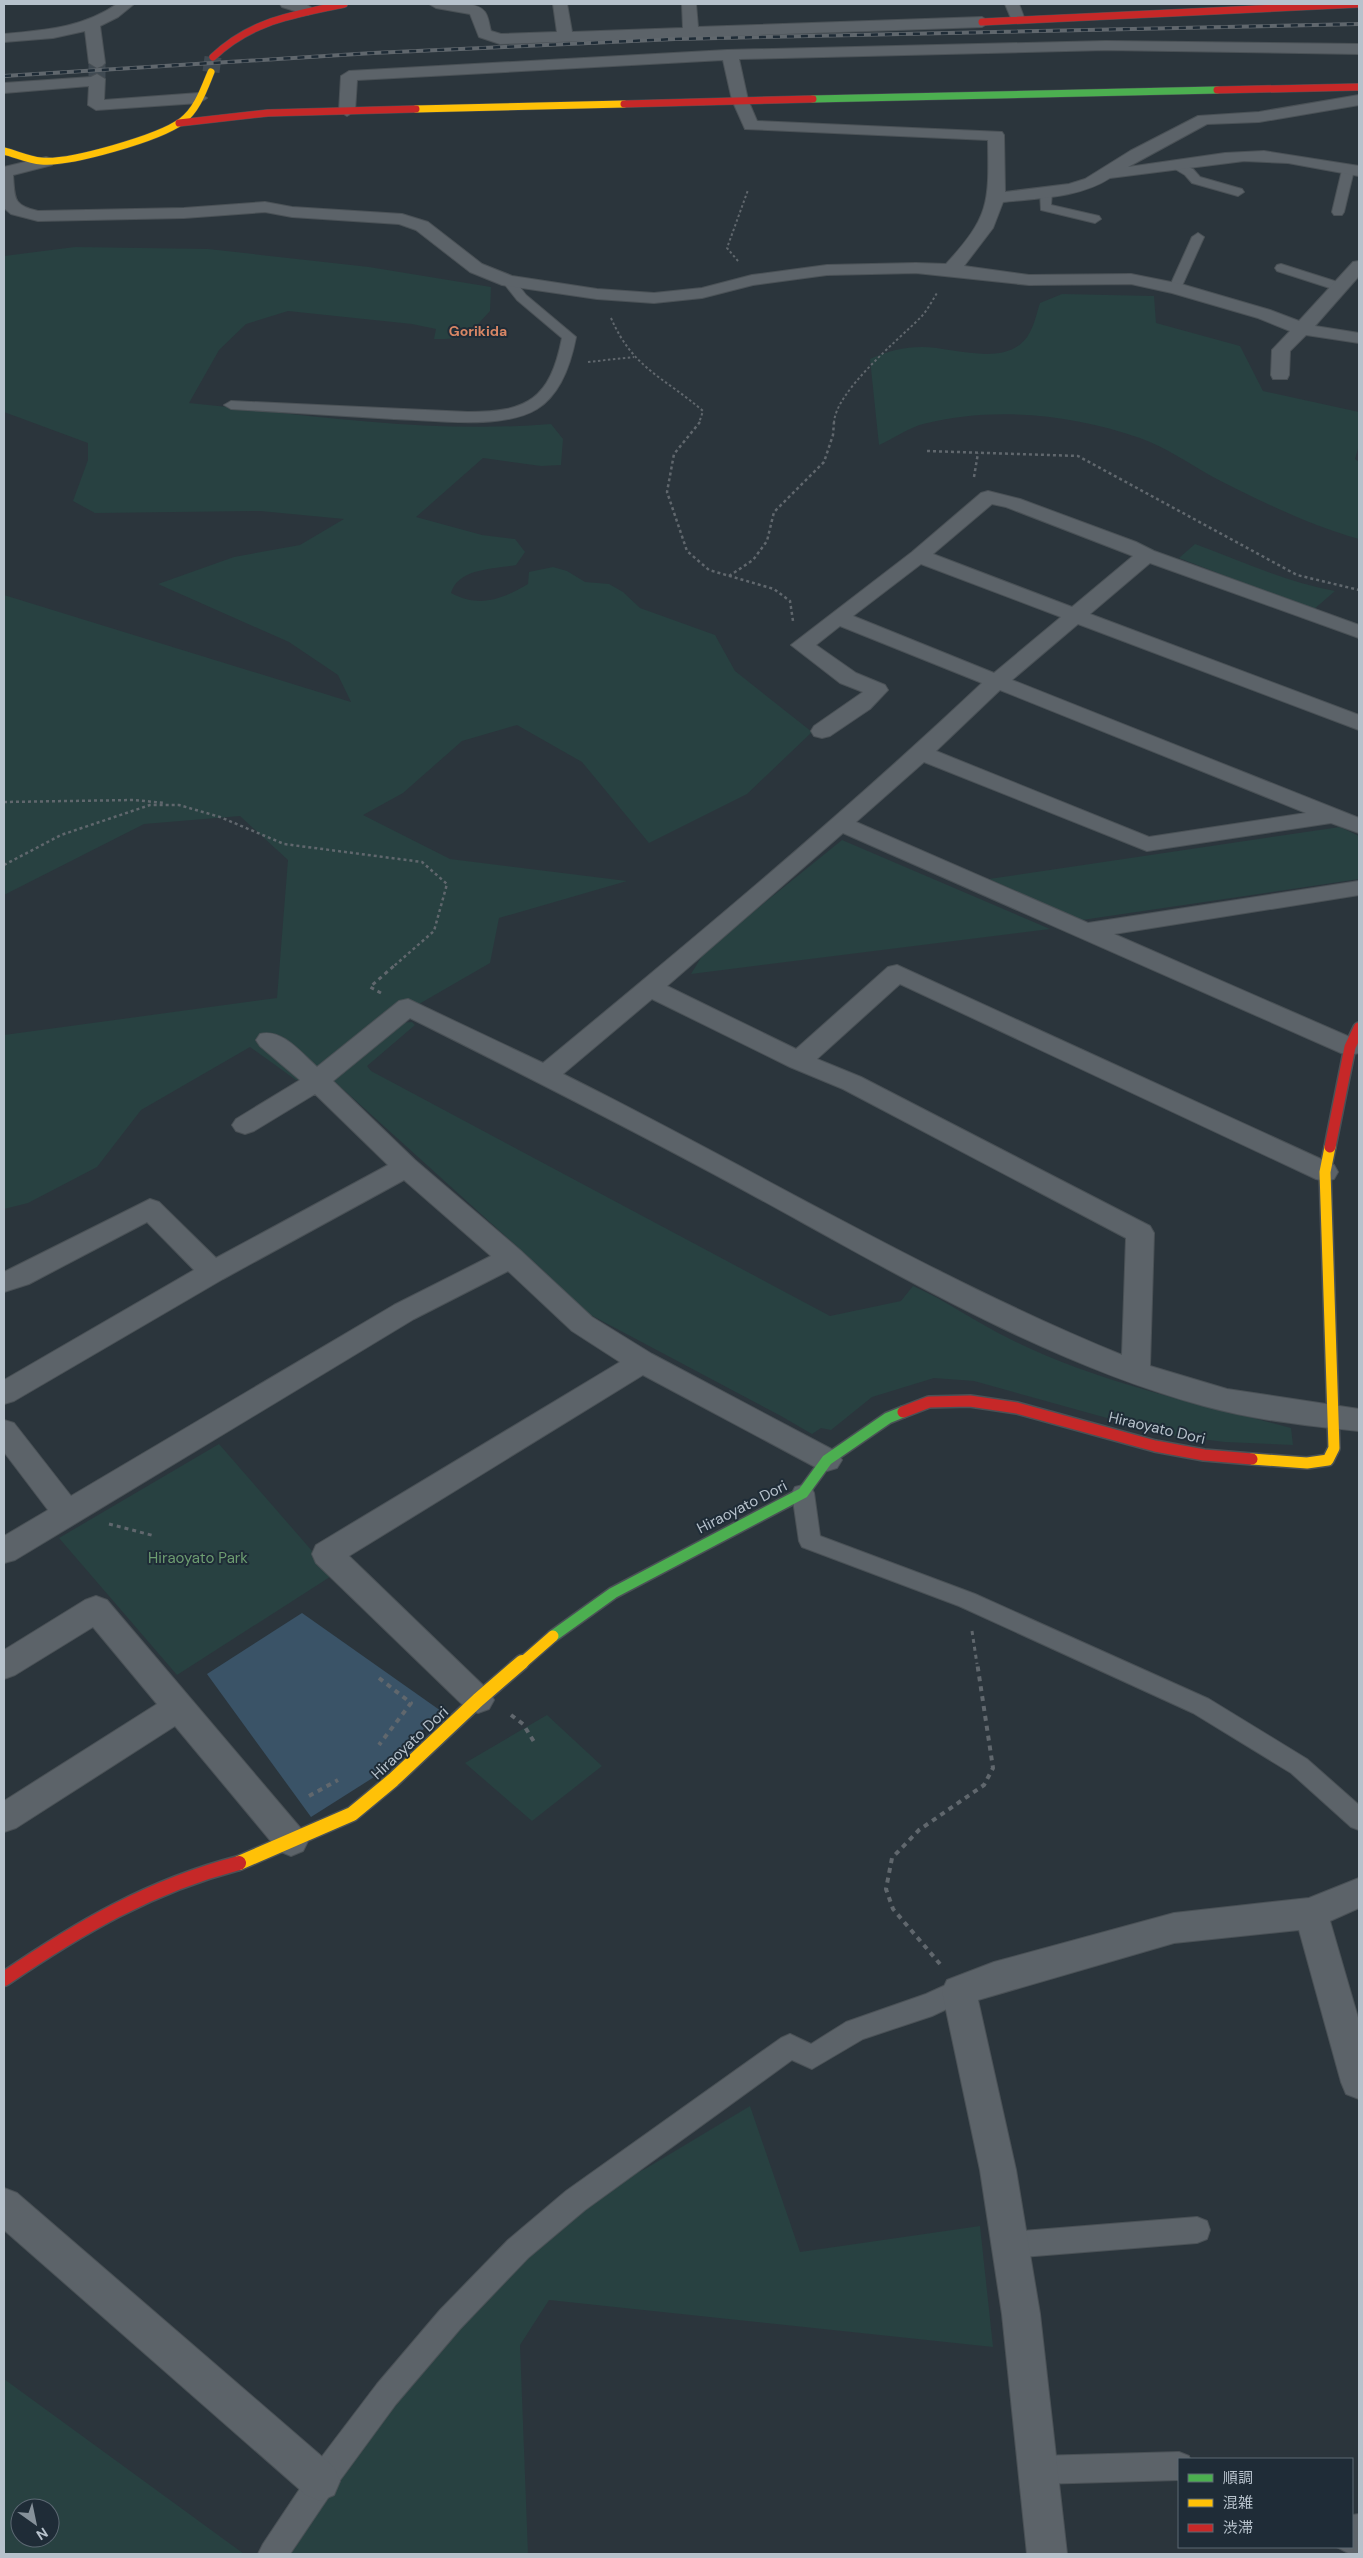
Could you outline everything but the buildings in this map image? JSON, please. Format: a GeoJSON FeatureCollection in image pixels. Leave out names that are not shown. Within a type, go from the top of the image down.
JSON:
{"type":"FeatureCollection","features":[{"type":"Feature","properties":{"kind":"street"},"geometry":{"type":"LineString","coordinates":[[4,38],[61,34],[92,26],[127,4]]}},
{"type":"Feature","properties":{"kind":"street"},"geometry":{"type":"LineString","coordinates":[[287,4],[308,12]]}},
{"type":"Feature","properties":{"kind":"street"},"geometry":{"type":"LineString","coordinates":[[213,57],[226,41],[251,28],[280,17],[344,4]]}},
{"type":"Feature","properties":{"kind":"street"},"geometry":{"type":"LineString","coordinates":[[436,4],[475,10],[479,14],[484,34],[489,38],[982,22],[1359,4]]}},
{"type":"Feature","properties":{"kind":"street"},"geometry":{"type":"LineString","coordinates":[[560,4],[565,36]]}},
{"type":"Feature","properties":{"kind":"street"},"geometry":{"type":"LineString","coordinates":[[689,4],[691,32]]}},
{"type":"Feature","properties":{"kind":"street"},"geometry":{"type":"LineString","coordinates":[[1012,4],[1018,20]]}},
{"type":"Feature","properties":{"kind":"street"},"geometry":{"type":"LineString","coordinates":[[92,26],[97,74],[96,105],[199,98]]}},
{"type":"Feature","properties":{"kind":"street"},"geometry":{"type":"LineString","coordinates":[[346,111],[349,76],[510,65],[916,48],[1203,45],[1359,49]]}},
{"type":"Feature","properties":{"kind":"street"},"geometry":{"type":"LineString","coordinates":[[730,55],[740,100],[751,126],[996,135],[996,198],[985,226],[970,249],[951,270]]}},
{"type":"Feature","properties":{"kind":"street"},"geometry":{"type":"LineString","coordinates":[[179,123],[199,98],[210,72]]}},
{"type":"Feature","properties":{"kind":"street"},"geometry":{"type":"LineString","coordinates":[[4,88],[97,74]]}},
{"type":"Feature","properties":{"kind":"street"},"geometry":{"type":"LineString","coordinates":[[1359,92],[740,100],[268,114],[179,123],[127,143],[4,172],[6,202],[13,209],[38,216],[184,213],[265,207],[292,212],[366,215],[402,219],[422,226],[476,268],[508,281],[597,294],[654,298],[702,293],[752,280],[827,270],[916,268],[951,270],[1029,280],[1131,279],[1175,288],[1264,314],[1302,329],[1359,338]]}},
{"type":"Feature","properties":{"kind":"street"},"geometry":{"type":"LineString","coordinates":[[996,198],[1046,192],[1091,183],[1136,154],[1204,119],[1259,118],[1359,92]]}},
{"type":"Feature","properties":{"kind":"street"},"geometry":{"type":"LineString","coordinates":[[4,151],[46,162]]}},
{"type":"Feature","properties":{"kind":"street"},"geometry":{"type":"LineString","coordinates":[[1106,173],[1140,172],[1233,156],[1266,156],[1354,171]]}},
{"type":"Feature","properties":{"kind":"street"},"geometry":{"type":"LineString","coordinates":[[1280,374],[1281,350],[1359,266]]}},
{"type":"Feature","properties":{"kind":"street"},"geometry":{"type":"LineString","coordinates":[[822,731],[862,704],[877,690],[848,678],[802,645],[919,556],[988,497],[1013,503],[1129,546],[1147,555],[1359,632]]}},
{"type":"Feature","properties":{"kind":"street"},"geometry":{"type":"LineString","coordinates":[[545,1075],[650,988],[921,753],[997,680],[1147,555]]}},
{"type":"Feature","properties":{"kind":"street"},"geometry":{"type":"LineString","coordinates":[[919,556],[1359,723]]}},
{"type":"Feature","properties":{"kind":"street"},"geometry":{"type":"LineString","coordinates":[[838,618],[1359,826]]}},
{"type":"Feature","properties":{"kind":"street"},"geometry":{"type":"LineString","coordinates":[[921,753],[1147,844],[1333,816]]}},
{"type":"Feature","properties":{"kind":"street"},"geometry":{"type":"LineString","coordinates":[[839,823],[1085,931],[1355,1037]]}},
{"type":"Feature","properties":{"kind":"street"},"geometry":{"type":"LineString","coordinates":[[1085,931],[1359,888]]}},
{"type":"Feature","properties":{"kind":"street"},"geometry":{"type":"LineString","coordinates":[[799,1060],[897,973],[1326,1172]]}},
{"type":"Feature","properties":{"kind":"street"},"geometry":{"type":"LineString","coordinates":[[650,988],[799,1060],[852,1083],[1140,1232],[1136,1371]]}},
{"type":"Feature","properties":{"kind":"street"},"geometry":{"type":"LineString","coordinates":[[245,1125],[317,1081],[408,1007],[647,1126],[849,1235],[1052,1340],[1104,1361],[1186,1389],[1250,1404],[1359,1420]]}},
{"type":"Feature","properties":{"kind":"street","name":"Hiraoyato Dori"},"geometry":{"type":"LineString","coordinates":[[4,1979],[61,1938],[124,1904],[182,1879],[245,1861],[352,1814],[393,1780],[482,1697],[556,1634],[613,1593],[803,1493],[826,1460],[888,1418],[929,1402],[970,1400],[1017,1408],[1155,1446],[1204,1455],[1307,1463],[1328,1460],[1334,1448],[1326,1172],[1355,1037]]}},
{"type":"Feature","properties":{"kind":"street"},"geometry":{"type":"LineString","coordinates":[[269,1040],[317,1081],[406,1166],[512,1258],[582,1324],[642,1362],[826,1460]]}},
{"type":"Feature","properties":{"kind":"street"},"geometry":{"type":"LineString","coordinates":[[4,1393],[213,1272],[406,1166]]}},
{"type":"Feature","properties":{"kind":"street"},"geometry":{"type":"LineString","coordinates":[[4,1282],[19,1277],[150,1209],[213,1272]]}},
{"type":"Feature","properties":{"kind":"street"},"geometry":{"type":"LineString","coordinates":[[4,1551],[404,1312],[512,1258]]}},
{"type":"Feature","properties":{"kind":"street"},"geometry":{"type":"LineString","coordinates":[[482,1697],[327,1554],[642,1362]]}},
{"type":"Feature","properties":{"kind":"street"},"geometry":{"type":"LineString","coordinates":[[4,1431],[67,1513]]}},
{"type":"Feature","properties":{"kind":"street"},"geometry":{"type":"LineString","coordinates":[[4,1666],[96,1609],[291,1841]]}},
{"type":"Feature","properties":{"kind":"street"},"geometry":{"type":"LineString","coordinates":[[4,1818],[179,1707]]}},
{"type":"Feature","properties":{"kind":"street"},"geometry":{"type":"LineString","coordinates":[[1047,2554],[1021,2314],[998,2170],[959,1991],[994,1978],[1174,1928],[1311,1913],[1359,1893]]}},
{"type":"Feature","properties":{"kind":"street"},"geometry":{"type":"LineString","coordinates":[[1311,1913],[1359,2082]]}},
{"type":"Feature","properties":{"kind":"street"},"geometry":{"type":"LineString","coordinates":[[4,2206],[320,2481]]}},
{"type":"Feature","properties":{"kind":"lane"},"geometry":{"type":"LineString","coordinates":[[1176,166],[1188,172],[1196,180],[1238,192]]}},
{"type":"Feature","properties":{"kind":"lane"},"geometry":{"type":"LineString","coordinates":[[1338,212],[1354,171]]}},
{"type":"Feature","properties":{"kind":"lane"},"geometry":{"type":"LineString","coordinates":[[1046,192],[1045,207],[1096,220]]}},
{"type":"Feature","properties":{"kind":"lane"},"geometry":{"type":"LineString","coordinates":[[1175,288],[1198,237]]}},
{"type":"Feature","properties":{"kind":"lane"},"geometry":{"type":"LineString","coordinates":[[1281,268],[1339,287]]}},
{"type":"Feature","properties":{"kind":"lane"},"geometry":{"type":"LineString","coordinates":[[231,405],[384,415],[452,416],[484,416],[514,412],[529,407],[546,395],[567,352],[569,337],[554,322],[526,304],[508,281]]}},
{"type":"Feature","properties":{"kind":"lane"},"geometry":{"type":"LineString","coordinates":[[803,1493],[810,1541],[967,1600],[1201,1706],[1299,1766],[1359,1820]]}},
{"type":"Feature","properties":{"kind":"lane"},"geometry":{"type":"LineString","coordinates":[[273,2554],[320,2481],[436,2335],[519,2248],[604,2178],[637,2157],[790,2046],[812,2057],[855,2030],[932,2004],[959,1991]]}},
{"type":"Feature","properties":{"kind":"lane"},"geometry":{"type":"LineString","coordinates":[[1010,2245],[1197,2230]]}},
{"type":"Feature","properties":{"kind":"lane"},"geometry":{"type":"LineString","coordinates":[[1038,2470],[1178,2466]]}},
{"type":"Feature","properties":{"kind":"path"},"geometry":{"type":"LineString","coordinates":[[748,190],[727,248],[752,280]]}},
{"type":"Feature","properties":{"kind":"path"},"geometry":{"type":"LineString","coordinates":[[729,576],[753,560],[767,541],[774,512],[824,462],[833,435],[834,416],[849,392],[896,340],[921,317],[951,270]]}},
{"type":"Feature","properties":{"kind":"path"},"geometry":{"type":"LineString","coordinates":[[597,294],[634,357],[664,382],[679,390],[702,411],[700,421],[674,454],[667,492],[687,551],[709,570],[774,589],[790,601],[793,610],[793,629],[808,639]]}},
{"type":"Feature","properties":{"kind":"path"},"geometry":{"type":"LineString","coordinates":[[927,451],[1078,456],[1297,575],[1359,590]]}},
{"type":"Feature","properties":{"kind":"path"},"geometry":{"type":"LineString","coordinates":[[4,802],[134,800],[180,805],[220,817],[284,844],[422,862],[447,884],[434,931],[370,987],[408,1007]]}},
{"type":"Feature","properties":{"kind":"path"},"geometry":{"type":"LineString","coordinates":[[4,865],[61,835],[150,805],[180,805]]}},
{"type":"Feature","properties":{"kind":"path"},"geometry":{"type":"LineString","coordinates":[[959,1991],[934,1956],[893,1909],[886,1889],[892,1858],[919,1830],[984,1785],[993,1768],[967,1600]]}},
{"type":"Feature","properties":{"kind":"path"},"geometry":{"type":"LineString","coordinates":[[378,1746],[411,1703],[379,1678]]}},
{"type":"Feature","properties":{"kind":"path"},"geometry":{"type":"LineString","coordinates":[[482,1697],[523,1724],[536,1745]]}},
{"type":"Feature","properties":{"kind":"path"},"geometry":{"type":"LineString","coordinates":[[270,1816],[343,1778]]}},
{"type":"Feature","properties":{"kind":"green space"},"geometry":{"type":"Polygon","coordinates":[[[75,247],[208,249],[369,267],[491,287],[490,311],[477,325],[460,337],[434,339],[436,329],[412,324],[288,311],[246,324],[219,350],[189,403],[325,418],[415,425],[460,427],[551,424],[563,439],[561,465],[541,466],[483,458],[416,517],[482,535],[515,539],[525,552],[516,565],[469,574],[455,585],[451,593],[471,600],[481,601],[499,598],[528,584],[529,572],[553,567],[567,571],[585,582],[609,584],[623,592],[640,608],[715,635],[735,671],[812,732],[747,794],[649,843],[582,762],[517,725],[462,741],[403,793],[363,815],[450,859],[627,881],[499,918],[490,963],[419,1004],[402,1007],[316,1080],[296,1080],[250,1047],[141,1110],[97,1167],[28,1203],[4,1209],[4,1035],[277,998],[288,860],[240,816],[144,824],[4,895],[4,595],[351,702],[338,675],[289,642],[158,584],[234,557],[300,545],[344,519],[260,511],[95,513],[73,501],[88,460],[88,443],[4,412],[4,256],[75,247]]]}},
{"type":"Feature","properties":{"kind":"green space"},"geometry":{"type":"Polygon","coordinates":[[[1062,294],[1154,296],[1156,323],[1240,346],[1263,391],[1359,412],[1359,445],[1355,459],[1359,462],[1359,539],[1303,520],[1213,477],[1168,451],[1140,438],[1087,423],[1032,415],[977,415],[923,424],[879,445],[870,359],[896,350],[915,347],[981,354],[1010,350],[1021,344],[1030,332],[1040,303],[1062,294]]]}},
{"type":"Feature","properties":{"kind":"green space"},"geometry":{"type":"Polygon","coordinates":[[[1195,544],[1281,577],[1335,591],[1313,610],[1179,558],[1195,544]]]}},
{"type":"Feature","properties":{"kind":"green space"},"geometry":{"type":"Polygon","coordinates":[[[1340,827],[1359,836],[1359,879],[1082,920],[989,879],[1340,827]]]}},
{"type":"Feature","properties":{"kind":"green space"},"geometry":{"type":"Polygon","coordinates":[[[842,840],[1050,929],[691,974],[705,951],[842,840]]]}},
{"type":"Feature","properties":{"kind":"green space"},"geometry":{"type":"Polygon","coordinates":[[[412,1022],[415,1025],[367,1066],[371,1071],[830,1316],[901,1301],[913,1286],[1010,1339],[1078,1368],[1148,1391],[1291,1428],[1293,1445],[1225,1442],[1168,1435],[974,1381],[934,1378],[872,1397],[831,1430],[821,1428],[812,1434],[587,1313],[543,1270],[333,1080],[398,1023],[412,1022]]]}},
{"type":"Feature","properties":{"kind":"green space","name":"Hiraoyato Park"},"geometry":{"type":"Polygon","coordinates":[[[219,1444],[333,1575],[177,1675],[59,1538],[219,1444]]]}},
{"type":"Feature","properties":{"kind":"green space"},"geometry":{"type":"Polygon","coordinates":[[[547,1715],[602,1766],[532,1821],[465,1763],[547,1715]]]}},
{"type":"Feature","properties":{"kind":"green space"},"geometry":{"type":"Polygon","coordinates":[[[750,2106],[800,2252],[980,2226],[993,2347],[549,2300],[520,2345],[528,2554],[284,2554],[389,2408],[493,2288],[611,2185],[645,2169],[750,2106]]]}},
{"type":"Feature","properties":{"kind":"green space"},"geometry":{"type":"Polygon","coordinates":[[[4,2379],[244,2554],[4,2554],[4,2379]]]}},
{"type":"Feature","properties":{"kind":"water"},"geometry":{"type":"Polygon","coordinates":[[[302,1613],[441,1711],[382,1772],[311,1817],[207,1674],[302,1613]]]}},
{"type":"Feature","properties":{"kind":"tunnel"},"geometry":{"type":"LineString","coordinates":[[211,72],[213,57]]}},
{"type":"Feature","properties":{"kind":"tunnel"},"geometry":{"type":"LineString","coordinates":[[97,63],[97,79]]}},
{"type":"Feature","properties":{"kind":"railway"},"geometry":{"type":"LineString","coordinates":[[4,76],[373,53],[675,39],[1359,24]]}},
{"type":"Feature","properties":{"kind":"traffic: fast"},"geometry":{"type":"LineString","coordinates":[[813,99],[1217,90]]}},
{"type":"Feature","properties":{"kind":"traffic: fast"},"geometry":{"type":"LineString","coordinates":[[553,1636],[613,1593],[803,1493],[827,1460],[888,1418],[903,1412]]}},
{"type":"Feature","properties":{"kind":"traffic: slow"},"geometry":{"type":"LineString","coordinates":[[4,151],[40,161],[54,161],[102,150],[158,133],[172,127],[187,116],[199,98],[211,72]]}},
{"type":"Feature","properties":{"kind":"traffic: slow"},"geometry":{"type":"LineString","coordinates":[[416,109],[624,104]]}},
{"type":"Feature","properties":{"kind":"traffic: slow"},"geometry":{"type":"LineString","coordinates":[[1252,1459],[1307,1463],[1328,1460],[1334,1448],[1325,1172],[1330,1147]]}},
{"type":"Feature","properties":{"kind":"traffic: slow"},"geometry":{"type":"LineString","coordinates":[[239,1863],[352,1814],[393,1780],[478,1700],[553,1636]]}},
{"type":"Feature","properties":{"kind":"traffic: jam"},"geometry":{"type":"LineString","coordinates":[[213,57],[227,44],[257,26],[291,15],[344,4]]}},
{"type":"Feature","properties":{"kind":"traffic: jam"},"geometry":{"type":"LineString","coordinates":[[982,22],[1359,4]]}},
{"type":"Feature","properties":{"kind":"traffic: jam"},"geometry":{"type":"LineString","coordinates":[[1217,90],[1359,87]]}},
{"type":"Feature","properties":{"kind":"traffic: jam"},"geometry":{"type":"LineString","coordinates":[[624,104],[813,99]]}},
{"type":"Feature","properties":{"kind":"traffic: jam"},"geometry":{"type":"LineString","coordinates":[[179,123],[268,113],[416,109]]}},
{"type":"Feature","properties":{"kind":"traffic: jam"},"geometry":{"type":"LineString","coordinates":[[1330,1147],[1350,1047],[1359,1028]]}},
{"type":"Feature","properties":{"kind":"traffic: jam"},"geometry":{"type":"LineString","coordinates":[[903,1412],[929,1402],[970,1401],[1017,1408],[1155,1446],[1204,1455],[1252,1459]]}},
{"type":"Feature","properties":{"kind":"traffic: jam"},"geometry":{"type":"LineString","coordinates":[[4,1979],[67,1937],[133,1901],[187,1877],[239,1863]]}},
{"type":"Feature","properties":{"kind":"district","name":"Gorikida"},"geometry":{"type":"Point","coordinates":[478,331]}}]}
